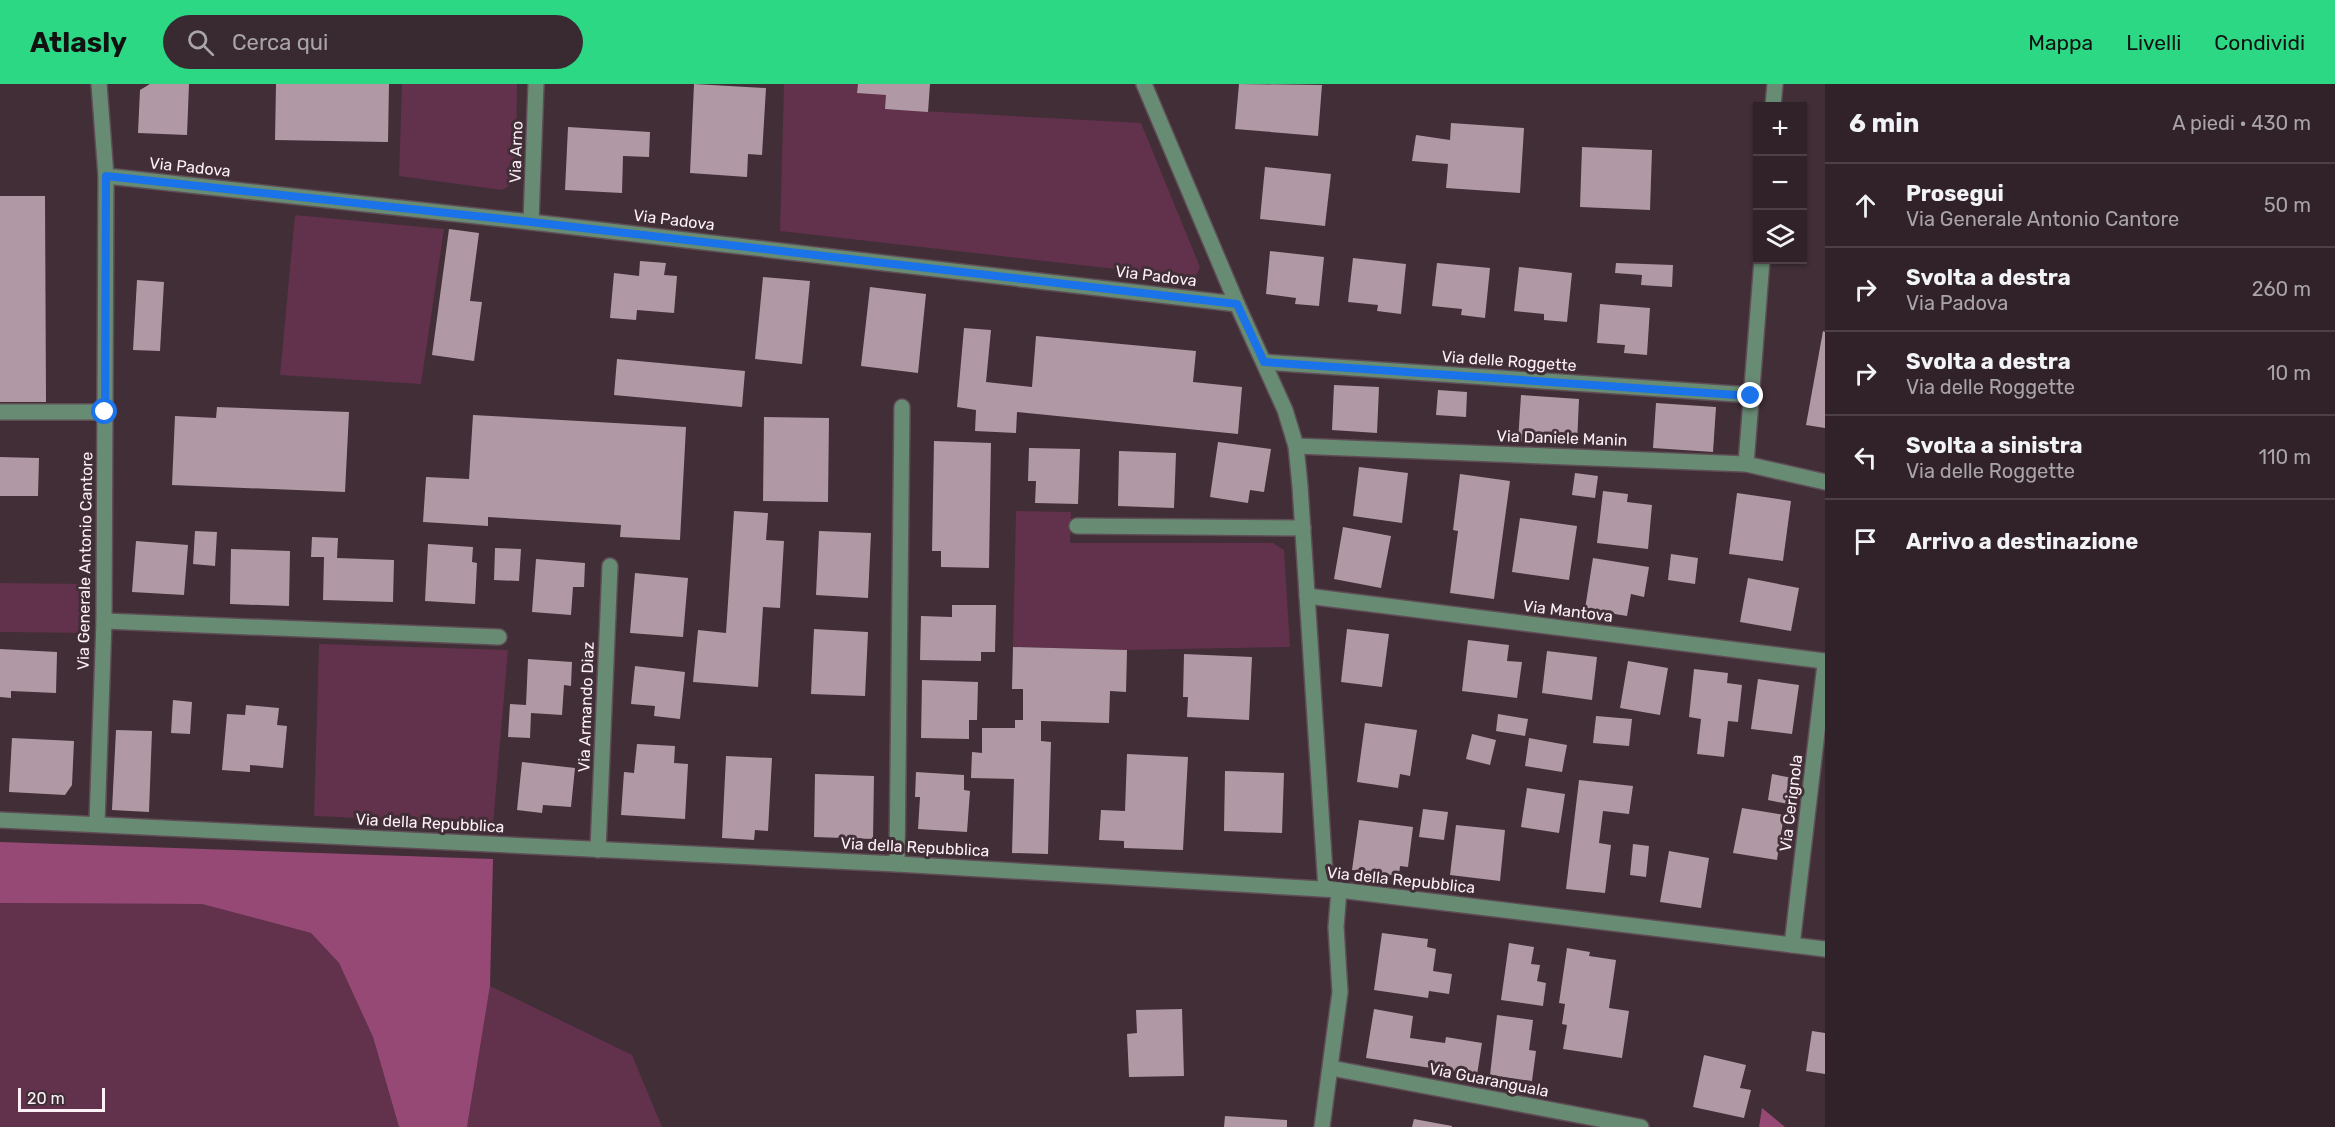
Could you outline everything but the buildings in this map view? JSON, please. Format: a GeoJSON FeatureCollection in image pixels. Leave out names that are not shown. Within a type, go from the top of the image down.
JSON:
{"type":"FeatureCollection","features":[{"type":"Feature","properties":{"kind":"street","name":"Via Generale Antonio Cantore"},"geometry":{"type":"LineString","coordinates":[[97,823],[104,621],[106,176],[99,84]]}},
{"type":"Feature","properties":{"kind":"street","name":"Via Arno"},"geometry":{"type":"LineString","coordinates":[[531,222],[536,84]]}},
{"type":"Feature","properties":{"kind":"street"},"geometry":{"type":"LineString","coordinates":[[1144,84],[1237,304],[1285,410],[1296,446],[1340,992],[1322,1127]]}},
{"type":"Feature","properties":{"kind":"street"},"geometry":{"type":"LineString","coordinates":[[1773,102],[1775,84]]}},
{"type":"Feature","properties":{"kind":"street","name":"Via Padova"},"geometry":{"type":"LineString","coordinates":[[106,176],[531,222],[1237,304]]}},
{"type":"Feature","properties":{"kind":"street"},"geometry":{"type":"LineString","coordinates":[[1746,464],[1762,264]]}},
{"type":"Feature","properties":{"kind":"street","name":"Via delle Roggette"},"geometry":{"type":"LineString","coordinates":[[1264,362],[1751,396]]}},
{"type":"Feature","properties":{"kind":"street"},"geometry":{"type":"LineString","coordinates":[[897,864],[902,407]]}},
{"type":"Feature","properties":{"kind":"street"},"geometry":{"type":"LineString","coordinates":[[0,412],[105,412]]}},
{"type":"Feature","properties":{"kind":"street","name":"Via Daniele Manin"},"geometry":{"type":"LineString","coordinates":[[1296,446],[1746,464],[1825,482]]}},
{"type":"Feature","properties":{"kind":"street"},"geometry":{"type":"LineString","coordinates":[[1077,526],[1303,528]]}},
{"type":"Feature","properties":{"kind":"street","name":"Via Armando Diaz"},"geometry":{"type":"LineString","coordinates":[[598,850],[610,566]]}},
{"type":"Feature","properties":{"kind":"street","name":"Via Mantova"},"geometry":{"type":"LineString","coordinates":[[1307,596],[1825,663]]}},
{"type":"Feature","properties":{"kind":"street"},"geometry":{"type":"LineString","coordinates":[[104,621],[499,637]]}},
{"type":"Feature","properties":{"kind":"street","name":"Via Cerignola"},"geometry":{"type":"LineString","coordinates":[[1792,945],[1825,663]]}},
{"type":"Feature","properties":{"kind":"street","name":"Via della Repubblica"},"geometry":{"type":"LineString","coordinates":[[0,820],[897,864],[1332,890],[1825,949]]}},
{"type":"Feature","properties":{"kind":"street","name":"Via Guaranguala"},"geometry":{"type":"LineString","coordinates":[[1331,1068],[1641,1127]]}},
{"type":"Feature","properties":{"kind":"shaded area"},"geometry":{"type":"Polygon","coordinates":[[[402,84],[517,84],[516,182],[502,190],[399,176],[402,84]]]}},
{"type":"Feature","properties":{"kind":"shaded area"},"geometry":{"type":"Polygon","coordinates":[[[784,84],[858,84],[857,92],[886,95],[886,109],[1141,123],[1200,267],[1195,278],[780,231],[784,84]]]}},
{"type":"Feature","properties":{"kind":"shaded area"},"geometry":{"type":"Polygon","coordinates":[[[295,215],[444,229],[421,384],[280,375],[295,215]]]}},
{"type":"Feature","properties":{"kind":"shaded area"},"geometry":{"type":"Polygon","coordinates":[[[1016,511],[1071,512],[1070,543],[1273,543],[1284,550],[1290,647],[1127,650],[1013,647],[1016,511]]]}},
{"type":"Feature","properties":{"kind":"shaded area"},"geometry":{"type":"Polygon","coordinates":[[[0,583],[90,584],[90,633],[0,632],[0,583]]]}},
{"type":"Feature","properties":{"kind":"shaded area"},"geometry":{"type":"Polygon","coordinates":[[[319,644],[508,650],[493,824],[314,816],[319,644]]]}},
{"type":"Feature","properties":{"kind":"shaded area"},"geometry":{"type":"Polygon","coordinates":[[[0,842],[493,859],[490,986],[467,1127],[399,1127],[373,1037],[339,963],[311,933],[202,904],[0,903],[0,842]]]}},
{"type":"Feature","properties":{"kind":"shaded area"},"geometry":{"type":"Polygon","coordinates":[[[0,903],[202,904],[311,933],[339,963],[373,1037],[399,1127],[0,1127],[0,903]]]}},
{"type":"Feature","properties":{"kind":"shaded area"},"geometry":{"type":"Polygon","coordinates":[[[490,986],[632,1055],[662,1127],[467,1127],[490,986]]]}},
{"type":"Feature","properties":{"kind":"shaded area"},"geometry":{"type":"Polygon","coordinates":[[[1762,1108],[1785,1127],[1759,1127],[1762,1108]]]}},
{"type":"Feature","properties":{"kind":"route"},"geometry":{"type":"LineString","coordinates":[[105,412],[106,176],[531,222],[1237,304],[1264,362],[1751,396]]}}]}
